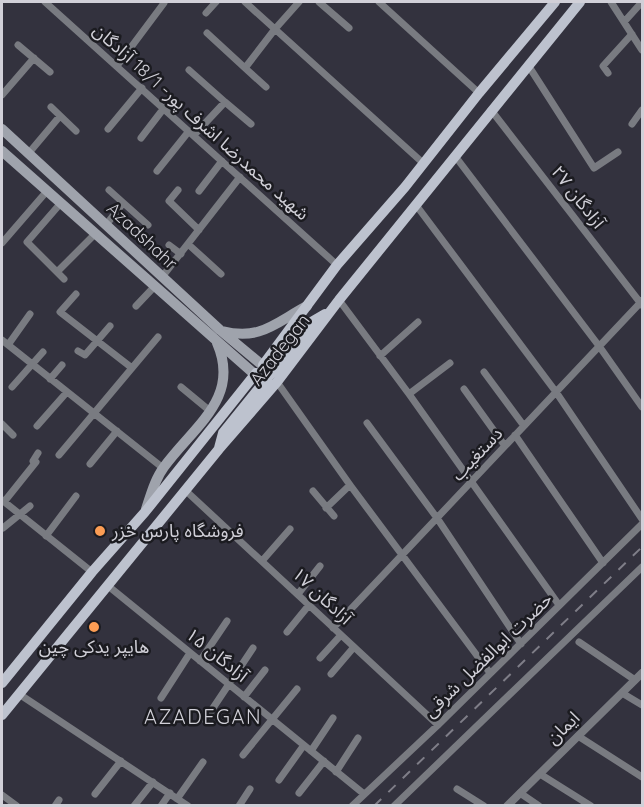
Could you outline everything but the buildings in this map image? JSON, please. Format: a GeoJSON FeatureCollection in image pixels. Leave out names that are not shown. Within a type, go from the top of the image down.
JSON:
{"type":"FeatureCollection","features":[{"type":"Feature","properties":{"kind":"main road","name":"Azadegan"},"geometry":{"type":"LineString","coordinates":[[2,715],[219,449],[307,306],[337,265],[405,187],[555,2]]}},
{"type":"Feature","properties":{"kind":"main road","name":"Azadegan"},"geometry":{"type":"LineString","coordinates":[[3,680],[92,572],[266,375],[336,304],[580,2]]}},
{"type":"Feature","properties":{"kind":"main road","name":"Azadshahr"},"geometry":{"type":"LineString","coordinates":[[2,129],[162,277],[217,335]]}},
{"type":"Feature","properties":{"kind":"main road","name":"Azadshahr"},"geometry":{"type":"LineString","coordinates":[[2,152],[154,287],[266,375]]}},
{"type":"Feature","properties":{"kind":"main road"},"geometry":{"type":"LineString","coordinates":[[145,512],[163,468],[210,411],[220,393],[224,383],[224,359],[217,335],[261,333],[307,306]]}},
{"type":"Feature","properties":{"kind":"main road"},"geometry":{"type":"LineString","coordinates":[[71,598],[72,609],[84,613]]}},
{"type":"Feature","properties":{"kind":"main road"},"geometry":{"type":"LineString","coordinates":[[49,625],[60,626],[63,640]]}},
{"type":"Feature","properties":{"kind":"street","name":"شهید محمدرضا اشرف پور- 18/1 آزادگان"},"geometry":{"type":"LineString","coordinates":[[45,2],[337,265]]}},
{"type":"Feature","properties":{"kind":"street"},"geometry":{"type":"LineString","coordinates":[[206,13],[216,2]]}},
{"type":"Feature","properties":{"kind":"street"},"geometry":{"type":"LineString","coordinates":[[245,2],[423,163]]}},
{"type":"Feature","properties":{"kind":"street"},"geometry":{"type":"LineString","coordinates":[[245,68],[299,2]]}},
{"type":"Feature","properties":{"kind":"street"},"geometry":{"type":"LineString","coordinates":[[320,2],[349,28]]}},
{"type":"Feature","properties":{"kind":"street"},"geometry":{"type":"LineString","coordinates":[[379,2],[479,93]]}},
{"type":"Feature","properties":{"kind":"street"},"geometry":{"type":"LineString","coordinates":[[611,2],[642,50]]}},
{"type":"Feature","properties":{"kind":"street"},"geometry":{"type":"LineString","coordinates":[[624,22],[642,2]]}},
{"type":"Feature","properties":{"kind":"street"},"geometry":{"type":"LineString","coordinates":[[117,66],[164,3]]}},
{"type":"Feature","properties":{"kind":"street"},"geometry":{"type":"LineString","coordinates":[[207,33],[266,87]]}},
{"type":"Feature","properties":{"kind":"street"},"geometry":{"type":"LineString","coordinates":[[608,73],[603,66],[632,34]]}},
{"type":"Feature","properties":{"kind":"street"},"geometry":{"type":"LineString","coordinates":[[18,45],[50,72]]}},
{"type":"Feature","properties":{"kind":"street"},"geometry":{"type":"LineString","coordinates":[[2,95],[34,57]]}},
{"type":"Feature","properties":{"kind":"street"},"geometry":{"type":"LineString","coordinates":[[528,65],[594,168],[618,152]]}},
{"type":"Feature","properties":{"kind":"street"},"geometry":{"type":"LineString","coordinates":[[189,70],[251,124]]}},
{"type":"Feature","properties":{"kind":"street"},"geometry":{"type":"LineString","coordinates":[[108,129],[142,88]]}},
{"type":"Feature","properties":{"kind":"street"},"geometry":{"type":"LineString","coordinates":[[157,171],[191,133],[225,102]]}},
{"type":"Feature","properties":{"kind":"street"},"geometry":{"type":"LineString","coordinates":[[51,107],[76,131]]}},
{"type":"Feature","properties":{"kind":"street"},"geometry":{"type":"LineString","coordinates":[[141,138],[164,108]]}},
{"type":"Feature","properties":{"kind":"street","name":"۲۷ آزادگان"},"geometry":{"type":"LineString","coordinates":[[491,110],[642,303]]}},
{"type":"Feature","properties":{"kind":"street"},"geometry":{"type":"LineString","coordinates":[[632,124],[642,110]]}},
{"type":"Feature","properties":{"kind":"street"},"geometry":{"type":"LineString","coordinates":[[28,154],[60,116]]}},
{"type":"Feature","properties":{"kind":"street"},"geometry":{"type":"LineString","coordinates":[[455,156],[642,406]]}},
{"type":"Feature","properties":{"kind":"street"},"geometry":{"type":"LineString","coordinates":[[199,191],[222,161]]}},
{"type":"Feature","properties":{"kind":"street"},"geometry":{"type":"LineString","coordinates":[[162,277],[240,177]]}},
{"type":"Feature","properties":{"kind":"street"},"geometry":{"type":"LineString","coordinates":[[109,190],[148,225]]}},
{"type":"Feature","properties":{"kind":"street"},"geometry":{"type":"LineString","coordinates":[[178,190],[169,201],[199,230]]}},
{"type":"Feature","properties":{"kind":"street"},"geometry":{"type":"LineString","coordinates":[[2,243],[46,191]]}},
{"type":"Feature","properties":{"kind":"street"},"geometry":{"type":"LineString","coordinates":[[106,225],[123,203]]}},
{"type":"Feature","properties":{"kind":"street"},"geometry":{"type":"LineString","coordinates":[[60,204],[27,242],[64,279]]}},
{"type":"Feature","properties":{"kind":"street"},"geometry":{"type":"LineString","coordinates":[[416,205],[556,392],[642,522]]}},
{"type":"Feature","properties":{"kind":"street"},"geometry":{"type":"LineString","coordinates":[[57,272],[95,234]]}},
{"type":"Feature","properties":{"kind":"street"},"geometry":{"type":"LineString","coordinates":[[188,244],[222,273]]}},
{"type":"Feature","properties":{"kind":"street"},"geometry":{"type":"LineString","coordinates":[[169,245],[181,254]]}},
{"type":"Feature","properties":{"kind":"street"},"geometry":{"type":"LineString","coordinates":[[136,306],[154,287]]}},
{"type":"Feature","properties":{"kind":"street"},"geometry":{"type":"LineString","coordinates":[[76,294],[60,312],[132,368]]}},
{"type":"Feature","properties":{"kind":"street","name":"دستغیب"},"geometry":{"type":"LineString","coordinates":[[333,628],[642,303]]}},
{"type":"Feature","properties":{"kind":"street"},"geometry":{"type":"LineString","coordinates":[[336,304],[409,394],[559,605]]}},
{"type":"Feature","properties":{"kind":"street"},"geometry":{"type":"LineString","coordinates":[[30,314],[4,343],[163,468]]}},
{"type":"Feature","properties":{"kind":"street"},"geometry":{"type":"LineString","coordinates":[[380,356],[418,322]]}},
{"type":"Feature","properties":{"kind":"street"},"geometry":{"type":"LineString","coordinates":[[78,351],[85,355],[110,326]]}},
{"type":"Feature","properties":{"kind":"street"},"geometry":{"type":"LineString","coordinates":[[59,455],[158,337]]}},
{"type":"Feature","properties":{"kind":"street"},"geometry":{"type":"LineString","coordinates":[[12,387],[43,352]]}},
{"type":"Feature","properties":{"kind":"street"},"geometry":{"type":"LineString","coordinates":[[409,394],[450,363]]}},
{"type":"Feature","properties":{"kind":"street"},"geometry":{"type":"LineString","coordinates":[[51,379],[62,365]]}},
{"type":"Feature","properties":{"kind":"street"},"geometry":{"type":"LineString","coordinates":[[484,372],[524,426]]}},
{"type":"Feature","properties":{"kind":"street"},"geometry":{"type":"LineString","coordinates":[[266,375],[490,673]]}},
{"type":"Feature","properties":{"kind":"street"},"geometry":{"type":"LineString","coordinates":[[181,387],[210,411]]}},
{"type":"Feature","properties":{"kind":"street"},"geometry":{"type":"LineString","coordinates":[[464,389],[505,446]]}},
{"type":"Feature","properties":{"kind":"street"},"geometry":{"type":"LineString","coordinates":[[37,426],[67,392]]}},
{"type":"Feature","properties":{"kind":"street"},"geometry":{"type":"LineString","coordinates":[[367,423],[437,518],[521,644]]}},
{"type":"Feature","properties":{"kind":"street"},"geometry":{"type":"LineString","coordinates":[[2,424],[14,435]]}},
{"type":"Feature","properties":{"kind":"street"},"geometry":{"type":"LineString","coordinates":[[90,464],[117,431]]}},
{"type":"Feature","properties":{"kind":"street"},"geometry":{"type":"LineString","coordinates":[[515,435],[603,563]]}},
{"type":"Feature","properties":{"kind":"street"},"geometry":{"type":"LineString","coordinates":[[38,453],[33,461],[36,462],[3,501],[92,572]]}},
{"type":"Feature","properties":{"kind":"street"},"geometry":{"type":"LineString","coordinates":[[326,508],[350,485]]}},
{"type":"Feature","properties":{"kind":"street","name":"۱۷ آزادگان"},"geometry":{"type":"LineString","coordinates":[[185,490],[438,725]]}},
{"type":"Feature","properties":{"kind":"street"},"geometry":{"type":"LineString","coordinates":[[313,490],[334,516]]}},
{"type":"Feature","properties":{"kind":"street"},"geometry":{"type":"LineString","coordinates":[[46,536],[76,496]]}},
{"type":"Feature","properties":{"kind":"street"},"geometry":{"type":"LineString","coordinates":[[3,528],[30,506]]}},
{"type":"Feature","properties":{"kind":"street","name":"حضرت ابوالفضل شرقی"},"geometry":{"type":"LineString","coordinates":[[352,806],[521,644],[642,522]]}},
{"type":"Feature","properties":{"kind":"street"},"geometry":{"type":"LineString","coordinates":[[262,561],[290,530]]}},
{"type":"Feature","properties":{"kind":"street"},"geometry":{"type":"LineString","coordinates":[[298,594],[320,566]]}},
{"type":"Feature","properties":{"kind":"street"},"geometry":{"type":"LineString","coordinates":[[394,806],[642,567]]}},
{"type":"Feature","properties":{"kind":"street","name":"۱۵ آزادگان"},"geometry":{"type":"LineString","coordinates":[[107,585],[364,794]]}},
{"type":"Feature","properties":{"kind":"street"},"geometry":{"type":"LineString","coordinates":[[287,632],[309,605]]}},
{"type":"Feature","properties":{"kind":"street"},"geometry":{"type":"LineString","coordinates":[[200,661],[227,621]]}},
{"type":"Feature","properties":{"kind":"street"},"geometry":{"type":"LineString","coordinates":[[320,658],[341,635]]}},
{"type":"Feature","properties":{"kind":"street"},"geometry":{"type":"LineString","coordinates":[[579,642],[635,680]]}},
{"type":"Feature","properties":{"kind":"street"},"geometry":{"type":"LineString","coordinates":[[331,674],[354,647]]}},
{"type":"Feature","properties":{"kind":"street"},"geometry":{"type":"LineString","coordinates":[[205,720],[253,648]]}},
{"type":"Feature","properties":{"kind":"street"},"geometry":{"type":"LineString","coordinates":[[161,698],[190,653]]}},
{"type":"Feature","properties":{"kind":"street"},"geometry":{"type":"LineString","coordinates":[[244,697],[265,670]]}},
{"type":"Feature","properties":{"kind":"street","name":"ایمان"},"geometry":{"type":"LineString","coordinates":[[507,806],[642,673]]}},
{"type":"Feature","properties":{"kind":"street"},"geometry":{"type":"LineString","coordinates":[[243,755],[297,689]]}},
{"type":"Feature","properties":{"kind":"street"},"geometry":{"type":"LineString","coordinates":[[622,693],[642,705]]}},
{"type":"Feature","properties":{"kind":"street"},"geometry":{"type":"LineString","coordinates":[[19,694],[188,806]]}},
{"type":"Feature","properties":{"kind":"street"},"geometry":{"type":"LineString","coordinates":[[311,751],[333,718]]}},
{"type":"Feature","properties":{"kind":"street"},"geometry":{"type":"LineString","coordinates":[[578,736],[642,777]]}},
{"type":"Feature","properties":{"kind":"street"},"geometry":{"type":"LineString","coordinates":[[336,771],[358,738]]}},
{"type":"Feature","properties":{"kind":"street"},"geometry":{"type":"LineString","coordinates":[[279,780],[304,745]]}},
{"type":"Feature","properties":{"kind":"street"},"geometry":{"type":"LineString","coordinates":[[95,794],[121,761]]}},
{"type":"Feature","properties":{"kind":"street"},"geometry":{"type":"LineString","coordinates":[[299,793],[324,761]]}},
{"type":"Feature","properties":{"kind":"street"},"geometry":{"type":"LineString","coordinates":[[177,798],[203,762]]}},
{"type":"Feature","properties":{"kind":"street"},"geometry":{"type":"LineString","coordinates":[[540,774],[591,806]]}},
{"type":"Feature","properties":{"kind":"street"},"geometry":{"type":"LineString","coordinates":[[134,806],[153,782]]}},
{"type":"Feature","properties":{"kind":"street"},"geometry":{"type":"LineString","coordinates":[[239,806],[250,789]]}},
{"type":"Feature","properties":{"kind":"street"},"geometry":{"type":"LineString","coordinates":[[457,789],[484,806]]}},
{"type":"Feature","properties":{"kind":"street"},"geometry":{"type":"LineString","coordinates":[[520,793],[539,806]]}},
{"type":"Feature","properties":{"kind":"street"},"geometry":{"type":"LineString","coordinates":[[161,806],[170,794]]}},
{"type":"Feature","properties":{"kind":"street"},"geometry":{"type":"LineString","coordinates":[[2,795],[18,806]]}},
{"type":"Feature","properties":{"kind":"railway"},"geometry":{"type":"LineString","coordinates":[[374,806],[642,547]]}},
{"type":"Feature","properties":{"kind":"place","name":"فروشگاه پارس خزر"},"geometry":{"type":"Point","coordinates":[100,531]}},
{"type":"Feature","properties":{"kind":"place","name":"هایپر یدکی چین"},"geometry":{"type":"Point","coordinates":[94,627]}},
{"type":"Feature","properties":{"kind":"district","name":"AZADEGAN"},"geometry":{"type":"Point","coordinates":[203,717]}}]}
